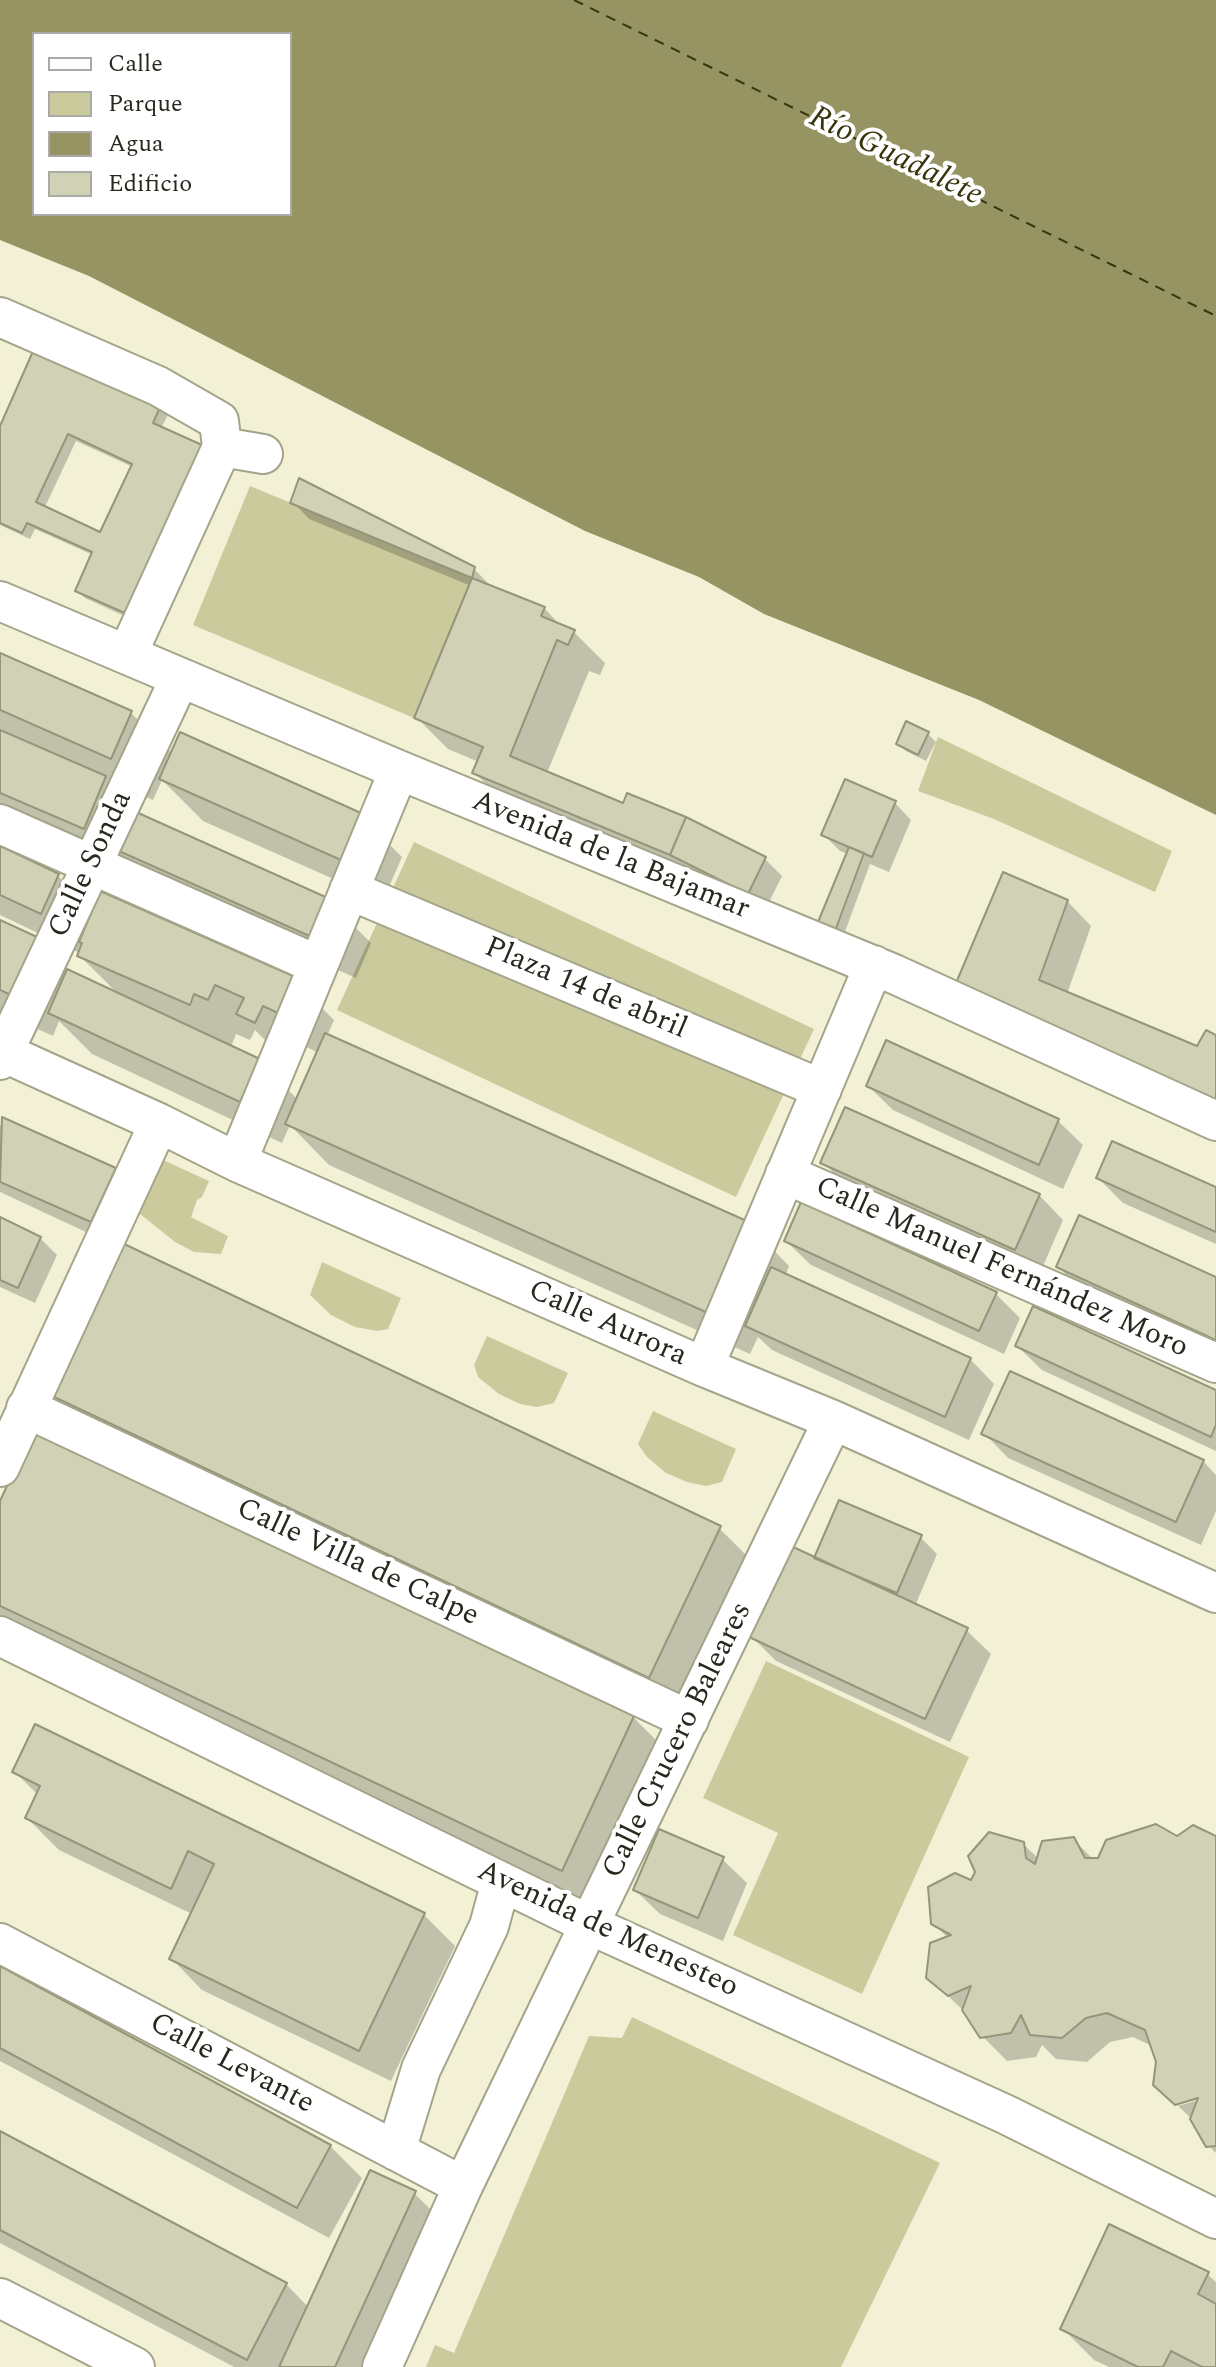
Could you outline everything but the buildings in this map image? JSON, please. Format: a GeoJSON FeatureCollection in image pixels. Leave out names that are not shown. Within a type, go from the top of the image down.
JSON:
{"type":"FeatureCollection","features":[{"type":"Feature","properties":{"kind":"street"},"geometry":{"type":"LineString","coordinates":[[0,317],[158,386],[219,421],[222,447],[127,655]]}},
{"type":"Feature","properties":{"kind":"street"},"geometry":{"type":"LineString","coordinates":[[222,447],[263,454]]}},
{"type":"Feature","properties":{"kind":"street","name":"Avenida de la Bajamar"},"geometry":{"type":"LineString","coordinates":[[0,601],[399,770],[776,915],[874,965],[1216,1121]]}},
{"type":"Feature","properties":{"kind":"street","name":"Calle Sonda"},"geometry":{"type":"LineString","coordinates":[[1,1055],[180,678]]}},
{"type":"Feature","properties":{"kind":"street"},"geometry":{"type":"LineString","coordinates":[[237,1162],[399,770]]}},
{"type":"Feature","properties":{"kind":"street"},"geometry":{"type":"LineString","coordinates":[[0,824],[318,965]]}},
{"type":"Feature","properties":{"kind":"street","name":"Plaza 14 de abril"},"geometry":{"type":"LineString","coordinates":[[349,890],[822,1089]]}},
{"type":"Feature","properties":{"kind":"street"},"geometry":{"type":"LineString","coordinates":[[704,1367],[874,965]]}},
{"type":"Feature","properties":{"kind":"street","name":"Calle Aurora"},"geometry":{"type":"LineString","coordinates":[[1,1055],[704,1367],[833,1420],[1216,1593]]}},
{"type":"Feature","properties":{"kind":"street"},"geometry":{"type":"LineString","coordinates":[[0,1467],[159,1123]]}},
{"type":"Feature","properties":{"kind":"street","name":"Calle Manuel Fernández Moro"},"geometry":{"type":"LineString","coordinates":[[785,1174],[1216,1363]]}},
{"type":"Feature","properties":{"kind":"street","name":"Calle Villa de Calpe"},"geometry":{"type":"LineString","coordinates":[[26,1408],[689,1720]]}},
{"type":"Feature","properties":{"kind":"street","name":"Calle Crucero Baleares"},"geometry":{"type":"LineString","coordinates":[[382,2367],[463,2186],[833,1420]]}},
{"type":"Feature","properties":{"kind":"street","name":"Avenida de Menesteo"},"geometry":{"type":"LineString","coordinates":[[0,1636],[590,1925],[1007,2115],[1216,2219]]}},
{"type":"Feature","properties":{"kind":"street"},"geometry":{"type":"LineString","coordinates":[[396,2151],[421,2069],[489,1926],[501,1882]]}},
{"type":"Feature","properties":{"kind":"street","name":"Calle Levante"},"geometry":{"type":"LineString","coordinates":[[0,1943],[463,2186]]}},
{"type":"Feature","properties":{"kind":"street"},"geometry":{"type":"LineString","coordinates":[[0,2298],[135,2367]]}},
{"type":"Feature","properties":{"kind":"green space"},"geometry":{"type":"Polygon","coordinates":[[[250,486],[472,578],[414,718],[193,625],[250,486]]]}},
{"type":"Feature","properties":{"kind":"green space"},"geometry":{"type":"Polygon","coordinates":[[[938,737],[1172,851],[1155,892],[994,819],[918,791],[938,737]]]}},
{"type":"Feature","properties":{"kind":"green space"},"geometry":{"type":"Polygon","coordinates":[[[414,842],[814,1029],[736,1197],[337,1010],[414,842]]]}},
{"type":"Feature","properties":{"kind":"green space"},"geometry":{"type":"Polygon","coordinates":[[[163,1160],[209,1181],[191,1217],[228,1236],[221,1254],[194,1252],[175,1242],[140,1214],[163,1160]]]}},
{"type":"Feature","properties":{"kind":"green space"},"geometry":{"type":"Polygon","coordinates":[[[322,1262],[401,1298],[388,1329],[378,1331],[355,1327],[331,1315],[310,1295],[322,1262]]]}},
{"type":"Feature","properties":{"kind":"green space"},"geometry":{"type":"Polygon","coordinates":[[[487,1336],[568,1373],[554,1403],[537,1407],[520,1404],[499,1394],[478,1377],[474,1365],[487,1336]]]}},
{"type":"Feature","properties":{"kind":"green space"},"geometry":{"type":"Polygon","coordinates":[[[653,1411],[736,1449],[722,1482],[706,1486],[687,1482],[666,1473],[647,1457],[638,1444],[653,1411]]]}},
{"type":"Feature","properties":{"kind":"green space"},"geometry":{"type":"Polygon","coordinates":[[[766,1661],[969,1757],[862,1994],[733,1935],[778,1833],[703,1798],[766,1661]]]}},
{"type":"Feature","properties":{"kind":"green space"},"geometry":{"type":"Polygon","coordinates":[[[632,2017],[940,2163],[841,2367],[426,2367],[435,2345],[454,2353],[589,2036],[622,2038],[632,2017]]]}},
{"type":"Feature","properties":{"kind":"water","name":"Río Guadalete"},"geometry":{"type":"Polygon","coordinates":[[[0,0],[1216,0],[1216,815],[979,700],[764,614],[699,577],[585,531],[89,276],[0,240],[0,0]]]}},
{"type":"Feature","properties":{"kind":"ferry route"},"geometry":{"type":"LineString","coordinates":[[574,0],[1216,316]]}}]}
